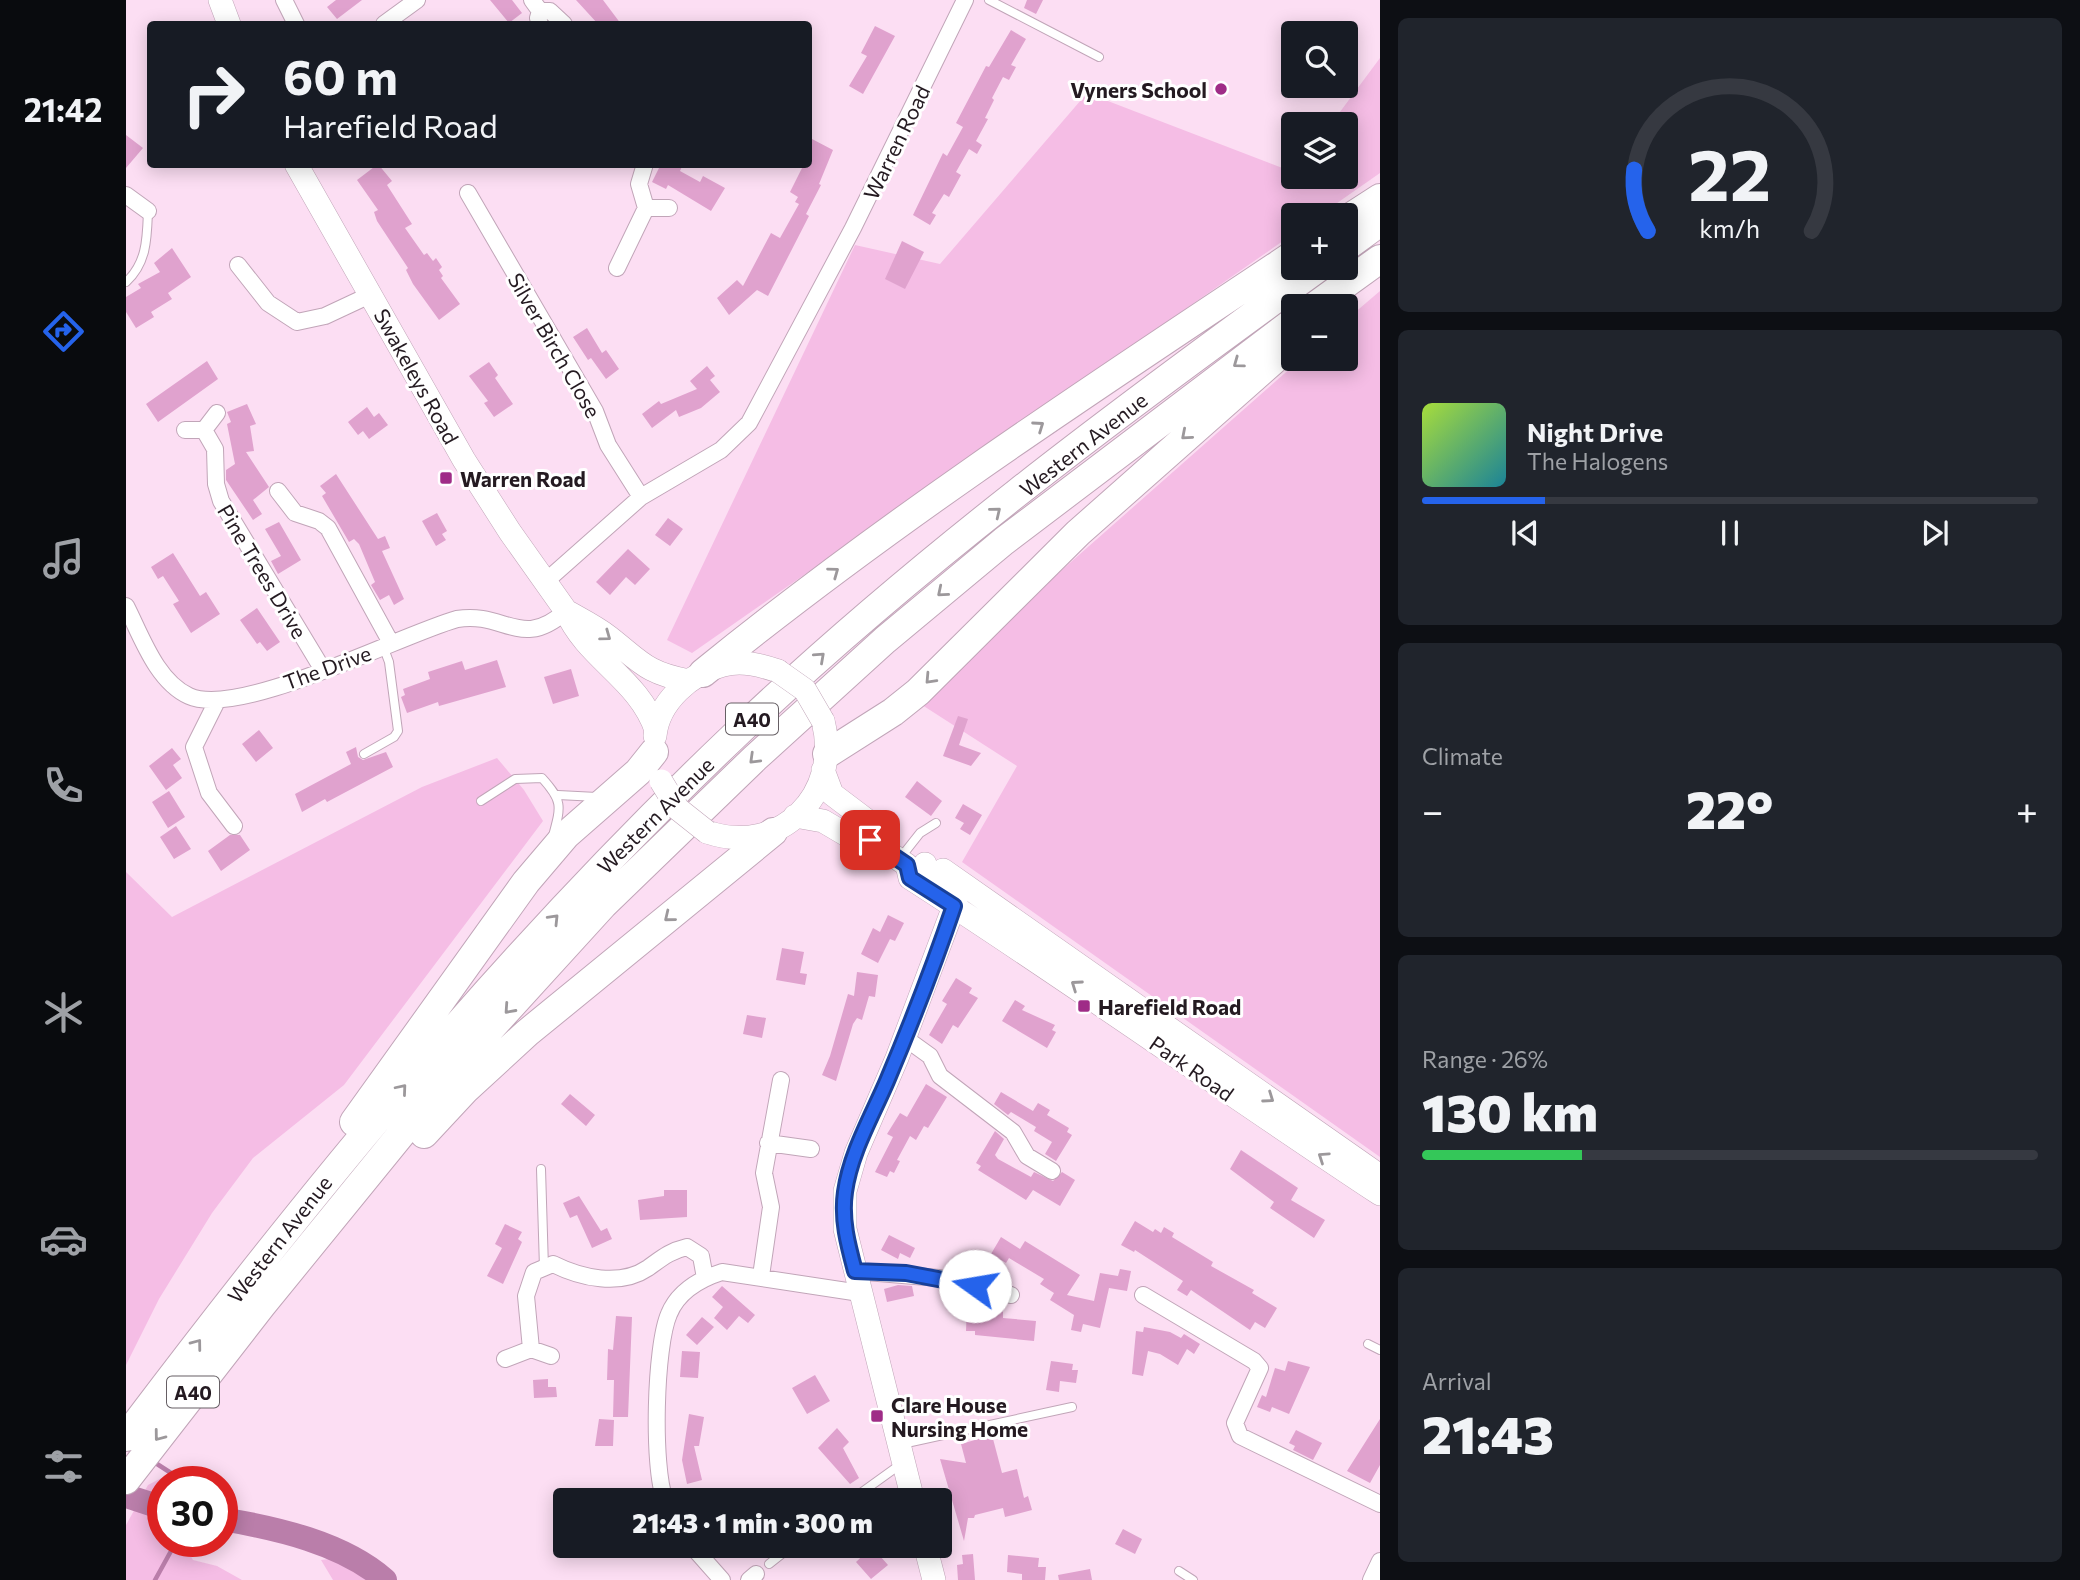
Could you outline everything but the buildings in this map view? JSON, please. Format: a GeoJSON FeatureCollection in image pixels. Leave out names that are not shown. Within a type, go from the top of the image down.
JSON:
{"type":"FeatureCollection","features":[{"type":"Feature","properties":{"kind":"highway"},"geometry":{"type":"LineString","coordinates":[[1358,212],[1380,198]]}},
{"type":"Feature","properties":{"kind":"highway"},"geometry":{"type":"LineString","coordinates":[[1358,238],[1380,222]]}},
{"type":"Feature","properties":{"kind":"highway"},"geometry":{"type":"LineString","coordinates":[[1332,294],[1380,259]]}},
{"type":"Feature","properties":{"kind":"highway"},"geometry":{"type":"LineString","coordinates":[[696,677],[923,507],[1095,387],[1281,263]]}},
{"type":"Feature","properties":{"kind":"highway"},"geometry":{"type":"LineString","coordinates":[[1349,294],[1380,268]]}},
{"type":"Feature","properties":{"kind":"highway","name":"Western Avenue"},"geometry":{"type":"LineString","coordinates":[[258,1302],[265,1255],[476,1003],[653,815],[734,736],[861,621],[1070,451],[1302,280]]}},
{"type":"Feature","properties":{"kind":"highway","name":"Western Avenue"},"geometry":{"type":"LineString","coordinates":[[126,1437],[258,1302],[459,1063],[603,905],[755,758],[885,640],[1004,541],[1281,331]]}},
{"type":"Feature","properties":{"kind":"highway"},"geometry":{"type":"LineString","coordinates":[[825,762],[918,692],[1078,533],[1281,354]]}},
{"type":"Feature","properties":{"kind":"highway"},"geometry":{"type":"LineString","coordinates":[[265,1255],[370,1098],[548,855],[606,798],[638,772],[655,741]]}},
{"type":"Feature","properties":{"kind":"highway","name":"A40"},"geometry":{"type":"LineString","coordinates":[[126,1480],[258,1302],[465,1090],[527,1033],[784,824]]}},
{"type":"Feature","properties":{"kind":"main road"},"geometry":{"type":"LineString","coordinates":[[220,0],[228,21]]}},
{"type":"Feature","properties":{"kind":"main road","name":"Swakeleys Road"},"geometry":{"type":"LineString","coordinates":[[303,168],[464,460],[566,611],[574,629],[591,649],[627,681],[641,699],[655,741]]}},
{"type":"Feature","properties":{"kind":"main road","name":"Swakeleys Road"},"geometry":{"type":"LineString","coordinates":[[566,611],[608,636],[642,666],[665,677],[696,677]]}},
{"type":"Feature","properties":{"kind":"main road"},"geometry":{"type":"LineString","coordinates":[[739,663],[778,671],[805,690],[823,721],[825,762],[818,786],[784,824],[737,839],[707,832],[678,809],[660,781],[655,741],[668,703],[696,677],[723,665],[739,663]]}},
{"type":"Feature","properties":{"kind":"main road","name":"Park Road"},"geometry":{"type":"LineString","coordinates":[[825,762],[832,794],[869,822],[870,840]]}},
{"type":"Feature","properties":{"kind":"main road","name":"Park Road"},"geometry":{"type":"LineString","coordinates":[[784,824],[823,821],[857,841],[870,840],[910,863],[946,871],[976,885],[1380,1176]]}},
{"type":"Feature","properties":{"kind":"main road","name":"Park Road"},"geometry":{"type":"LineString","coordinates":[[910,863],[910,878],[1054,970],[1230,1095],[1380,1194]]}},
{"type":"Feature","properties":{"kind":"main road"},"geometry":{"type":"LineString","coordinates":[[911,1488],[845,1229],[845,1191],[856,1153],[905,1038],[954,906]]}},
{"type":"Feature","properties":{"kind":"main road"},"geometry":{"type":"LineString","coordinates":[[928,1558],[934,1580]]}},
{"type":"Feature","properties":{"kind":"street"},"geometry":{"type":"LineString","coordinates":[[284,0],[294,21]]}},
{"type":"Feature","properties":{"kind":"street"},"geometry":{"type":"LineString","coordinates":[[388,21],[417,0]]}},
{"type":"Feature","properties":{"kind":"street","name":"Warren Road"},"geometry":{"type":"LineString","coordinates":[[545,582],[641,497],[721,450],[749,423],[853,228],[965,0]]}},
{"type":"Feature","properties":{"kind":"street"},"geometry":{"type":"LineString","coordinates":[[537,12],[550,11],[561,21]]}},
{"type":"Feature","properties":{"kind":"street"},"geometry":{"type":"LineString","coordinates":[[617,268],[646,208],[639,184],[644,168]]}},
{"type":"Feature","properties":{"kind":"street","name":"Silver Birch Close"},"geometry":{"type":"LineString","coordinates":[[468,193],[595,411],[608,444],[641,497]]}},
{"type":"Feature","properties":{"kind":"street"},"geometry":{"type":"LineString","coordinates":[[126,195],[148,211]]}},
{"type":"Feature","properties":{"kind":"street"},"geometry":{"type":"LineString","coordinates":[[646,208],[669,208]]}},
{"type":"Feature","properties":{"kind":"street"},"geometry":{"type":"LineString","coordinates":[[238,265],[262,297],[297,322],[325,316],[372,294]]}},
{"type":"Feature","properties":{"kind":"street"},"geometry":{"type":"LineString","coordinates":[[185,429],[204,430],[217,413]]}},
{"type":"Feature","properties":{"kind":"street","name":"Pine Trees Drive"},"geometry":{"type":"LineString","coordinates":[[204,430],[215,449],[216,484],[221,501],[323,670]]}},
{"type":"Feature","properties":{"kind":"street"},"geometry":{"type":"LineString","coordinates":[[278,491],[295,513],[319,521],[328,528],[387,645]]}},
{"type":"Feature","properties":{"kind":"street","name":"The Drive"},"geometry":{"type":"LineString","coordinates":[[126,606],[152,657],[168,678],[188,696],[217,701],[266,690],[443,623],[469,617],[537,629],[548,626],[566,611]]}},
{"type":"Feature","properties":{"kind":"street"},"geometry":{"type":"LineString","coordinates":[[217,701],[194,747],[209,793],[234,826]]}},
{"type":"Feature","properties":{"kind":"street"},"geometry":{"type":"LineString","coordinates":[[905,1038],[930,1056],[940,1076],[1013,1132],[1027,1156],[1052,1171]]}},
{"type":"Feature","properties":{"kind":"street"},"geometry":{"type":"LineString","coordinates":[[761,1276],[771,1207],[764,1173],[780,1080]]}},
{"type":"Feature","properties":{"kind":"street"},"geometry":{"type":"LineString","coordinates":[[768,1143],[811,1149]]}},
{"type":"Feature","properties":{"kind":"street"},"geometry":{"type":"LineString","coordinates":[[531,1349],[526,1296],[534,1272],[552,1264],[595,1278],[621,1279],[646,1270],[669,1251],[687,1247],[701,1256],[705,1278]]}},
{"type":"Feature","properties":{"kind":"street"},"geometry":{"type":"LineString","coordinates":[[663,1488],[657,1448],[662,1340],[669,1312],[686,1291],[705,1278],[722,1272],[857,1282],[939,1278],[1011,1295]]}},
{"type":"Feature","properties":{"kind":"street"},"geometry":{"type":"LineString","coordinates":[[1143,1295],[1254,1361],[1260,1368],[1235,1423],[1240,1436],[1380,1504]]}},
{"type":"Feature","properties":{"kind":"street"},"geometry":{"type":"LineString","coordinates":[[506,1359],[531,1349],[551,1356]]}},
{"type":"Feature","properties":{"kind":"street"},"geometry":{"type":"LineString","coordinates":[[703,1558],[722,1580]]}},
{"type":"Feature","properties":{"kind":"street"},"geometry":{"type":"LineString","coordinates":[[1371,1580],[1380,1561]]}},
{"type":"Feature","properties":{"kind":"lane"},"geometry":{"type":"LineString","coordinates":[[989,0],[1099,57]]}},
{"type":"Feature","properties":{"kind":"lane"},"geometry":{"type":"LineString","coordinates":[[126,282],[136,273],[147,247],[148,211]]}},
{"type":"Feature","properties":{"kind":"lane"},"geometry":{"type":"LineString","coordinates":[[364,754],[394,737],[398,731],[387,645]]}},
{"type":"Feature","properties":{"kind":"lane"},"geometry":{"type":"LineString","coordinates":[[481,801],[514,779],[525,776],[542,778],[558,795],[559,816],[548,855]]}},
{"type":"Feature","properties":{"kind":"lane"},"geometry":{"type":"LineString","coordinates":[[558,795],[606,798]]}},
{"type":"Feature","properties":{"kind":"lane"},"geometry":{"type":"LineString","coordinates":[[910,863],[914,840],[936,823]]}},
{"type":"Feature","properties":{"kind":"lane"},"geometry":{"type":"LineString","coordinates":[[541,1169],[544,1268]]}},
{"type":"Feature","properties":{"kind":"lane"},"geometry":{"type":"LineString","coordinates":[[1368,1344],[1380,1350]]}},
{"type":"Feature","properties":{"kind":"lane"},"geometry":{"type":"LineString","coordinates":[[864,1488],[902,1454],[1072,1407]]}},
{"type":"Feature","properties":{"kind":"lane"},"geometry":{"type":"LineString","coordinates":[[758,1573],[777,1558]]}},
{"type":"Feature","properties":{"kind":"lane"},"geometry":{"type":"LineString","coordinates":[[1179,1571],[1193,1580]]}},
{"type":"Feature","properties":{"kind":"shaded area"},"geometry":{"type":"Polygon","coordinates":[[[1380,58],[1380,173],[1358,188],[1358,112],[1340,112],[1350,98],[1358,98],[1358,88],[1380,58]]]}},
{"type":"Feature","properties":{"kind":"shaded area"},"geometry":{"type":"Polygon","coordinates":[[[1087,93],[1281,167],[1281,189],[1357,189],[1337,203],[1281,203],[1281,242],[692,653],[667,640],[855,245],[940,264],[1087,93]]]}},
{"type":"Feature","properties":{"kind":"shaded area"},"geometry":{"type":"Polygon","coordinates":[[[1380,291],[1380,1157],[962,862],[1017,766],[919,703],[1037,592],[1287,371],[1358,371],[1358,310],[1380,291]]]}},
{"type":"Feature","properties":{"kind":"shaded area"},"geometry":{"type":"Polygon","coordinates":[[[497,758],[524,790],[543,821],[344,1085],[253,1158],[212,1213],[159,1299],[126,1365],[126,872],[172,917],[422,787],[497,758]]]}},
{"type":"Feature","properties":{"kind":"shaded area"},"geometry":{"type":"Polygon","coordinates":[[[147,1487],[147,1557],[191,1557],[193,1560],[217,1566],[242,1580],[126,1580],[126,1525],[147,1487]]]}},
{"type":"Feature","properties":{"kind":"shaded area"},"geometry":{"type":"Polygon","coordinates":[[[337,1558],[370,1565],[375,1580],[333,1580],[321,1560],[337,1558]]]}},
{"type":"Feature","properties":{"kind":"waterway"},"geometry":{"type":"LineString","coordinates":[[154,1462],[160,1466]]}},
{"type":"Feature","properties":{"kind":"waterway"},"geometry":{"type":"LineString","coordinates":[[126,1496],[147,1503]]}},
{"type":"Feature","properties":{"kind":"waterway"},"geometry":{"type":"LineString","coordinates":[[238,1522],[286,1532],[329,1547],[368,1567],[385,1580]]}},
{"type":"Feature","properties":{"kind":"waterway"},"geometry":{"type":"LineString","coordinates":[[155,1580],[168,1557]]}},
{"type":"Feature","properties":{"kind":"place","name":"Vyners School"},"geometry":{"type":"Point","coordinates":[1221,89]}},
{"type":"Feature","properties":{"kind":"place","name":"Warren Road"},"geometry":{"type":"Point","coordinates":[446,478]}},
{"type":"Feature","properties":{"kind":"place","name":"Harefield Road"},"geometry":{"type":"Point","coordinates":[1084,1006]}},
{"type":"Feature","properties":{"kind":"place","name":"Clare House Nursing Home"},"geometry":{"type":"Point","coordinates":[877,1416]}},
{"type":"Feature","properties":{"kind":"route"},"geometry":{"type":"LineString","coordinates":[[870,840],[907,865],[910,878],[954,906],[897,1058],[856,1153],[845,1191],[845,1229],[855,1271],[906,1273],[975,1286]]}}]}
